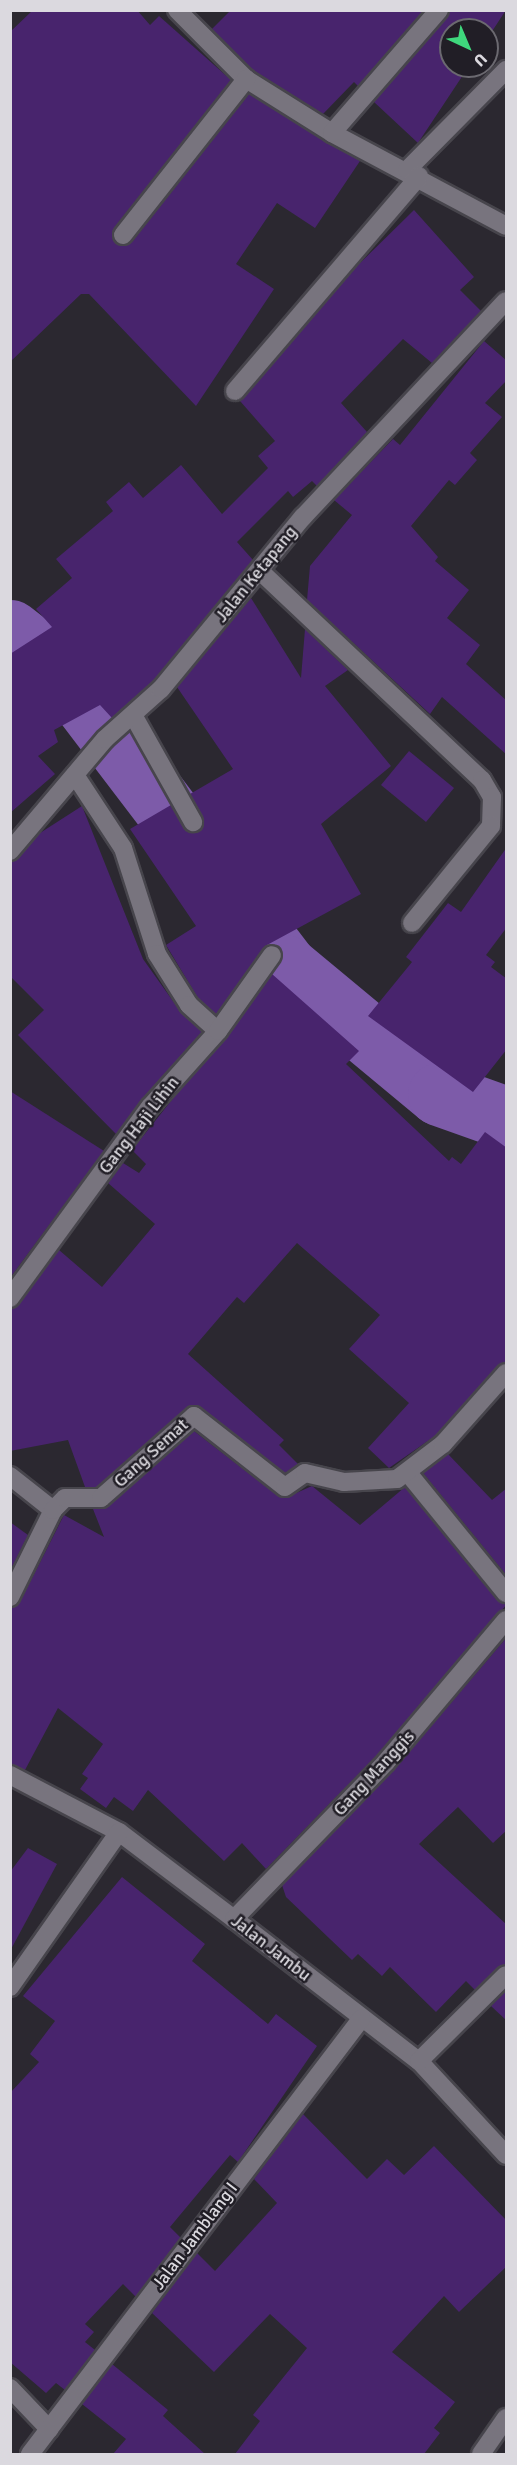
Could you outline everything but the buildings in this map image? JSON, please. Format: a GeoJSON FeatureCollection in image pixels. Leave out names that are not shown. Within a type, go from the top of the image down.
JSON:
{"type":"FeatureCollection","features":[{"type":"Feature","properties":{"kind":"street"},"geometry":{"type":"LineString","coordinates":[[177,10],[246,79],[332,133],[413,173],[507,226]]}},
{"type":"Feature","properties":{"kind":"street"},"geometry":{"type":"LineString","coordinates":[[332,133],[439,10]]}},
{"type":"Feature","properties":{"kind":"street"},"geometry":{"type":"LineString","coordinates":[[235,391],[413,173],[507,70]]}},
{"type":"Feature","properties":{"kind":"street"},"geometry":{"type":"LineString","coordinates":[[123,235],[246,79]]}},
{"type":"Feature","properties":{"kind":"street","name":"Jalan Ketapang"},"geometry":{"type":"LineString","coordinates":[[10,851],[105,740],[132,716],[260,571],[303,517],[507,301]]}},
{"type":"Feature","properties":{"kind":"street"},"geometry":{"type":"LineString","coordinates":[[260,571],[482,780],[492,797],[490,826],[412,923]]}},
{"type":"Feature","properties":{"kind":"street"},"geometry":{"type":"LineString","coordinates":[[132,716],[193,822]]}},
{"type":"Feature","properties":{"kind":"street"},"geometry":{"type":"LineString","coordinates":[[75,775],[123,848],[157,954],[189,1005],[218,1031]]}},
{"type":"Feature","properties":{"kind":"street","name":"Gang Haji Lihin"},"geometry":{"type":"LineString","coordinates":[[10,1298],[150,1107],[218,1031],[272,955]]}},
{"type":"Feature","properties":{"kind":"street","name":"Gang Semat"},"geometry":{"type":"LineString","coordinates":[[53,1510],[65,1498],[100,1498],[194,1416],[285,1487],[305,1473],[382,1484],[408,1473],[443,1444],[507,1373]]}},
{"type":"Feature","properties":{"kind":"street"},"geometry":{"type":"LineString","coordinates":[[408,1473],[507,1593]]}},
{"type":"Feature","properties":{"kind":"street"},"geometry":{"type":"LineString","coordinates":[[10,1476],[53,1510],[10,1597]]}},
{"type":"Feature","properties":{"kind":"street","name":"Gang Manggis"},"geometry":{"type":"LineString","coordinates":[[234,1919],[386,1762],[507,1620]]}},
{"type":"Feature","properties":{"kind":"street","name":"Jalan Jambu"},"geometry":{"type":"LineString","coordinates":[[10,1775],[119,1832],[234,1919],[361,2019],[419,2061],[507,2155]]}},
{"type":"Feature","properties":{"kind":"street"},"geometry":{"type":"LineString","coordinates":[[10,1987],[119,1832]]}},
{"type":"Feature","properties":{"kind":"street"},"geometry":{"type":"LineString","coordinates":[[419,2061],[507,1975]]}},
{"type":"Feature","properties":{"kind":"street","name":"Jalan Jamblang I"},"geometry":{"type":"LineString","coordinates":[[30,2454],[361,2019]]}},
{"type":"Feature","properties":{"kind":"street"},"geometry":{"type":"LineString","coordinates":[[10,2388],[49,2429]]}},
{"type":"Feature","properties":{"kind":"street"},"geometry":{"type":"LineString","coordinates":[[482,2454],[507,2418]]}},
{"type":"Feature","properties":{"kind":"waterway"},"geometry":{"type":"LineString","coordinates":[[10,631],[59,669],[285,966],[439,1094],[506,1118]]}}]}
